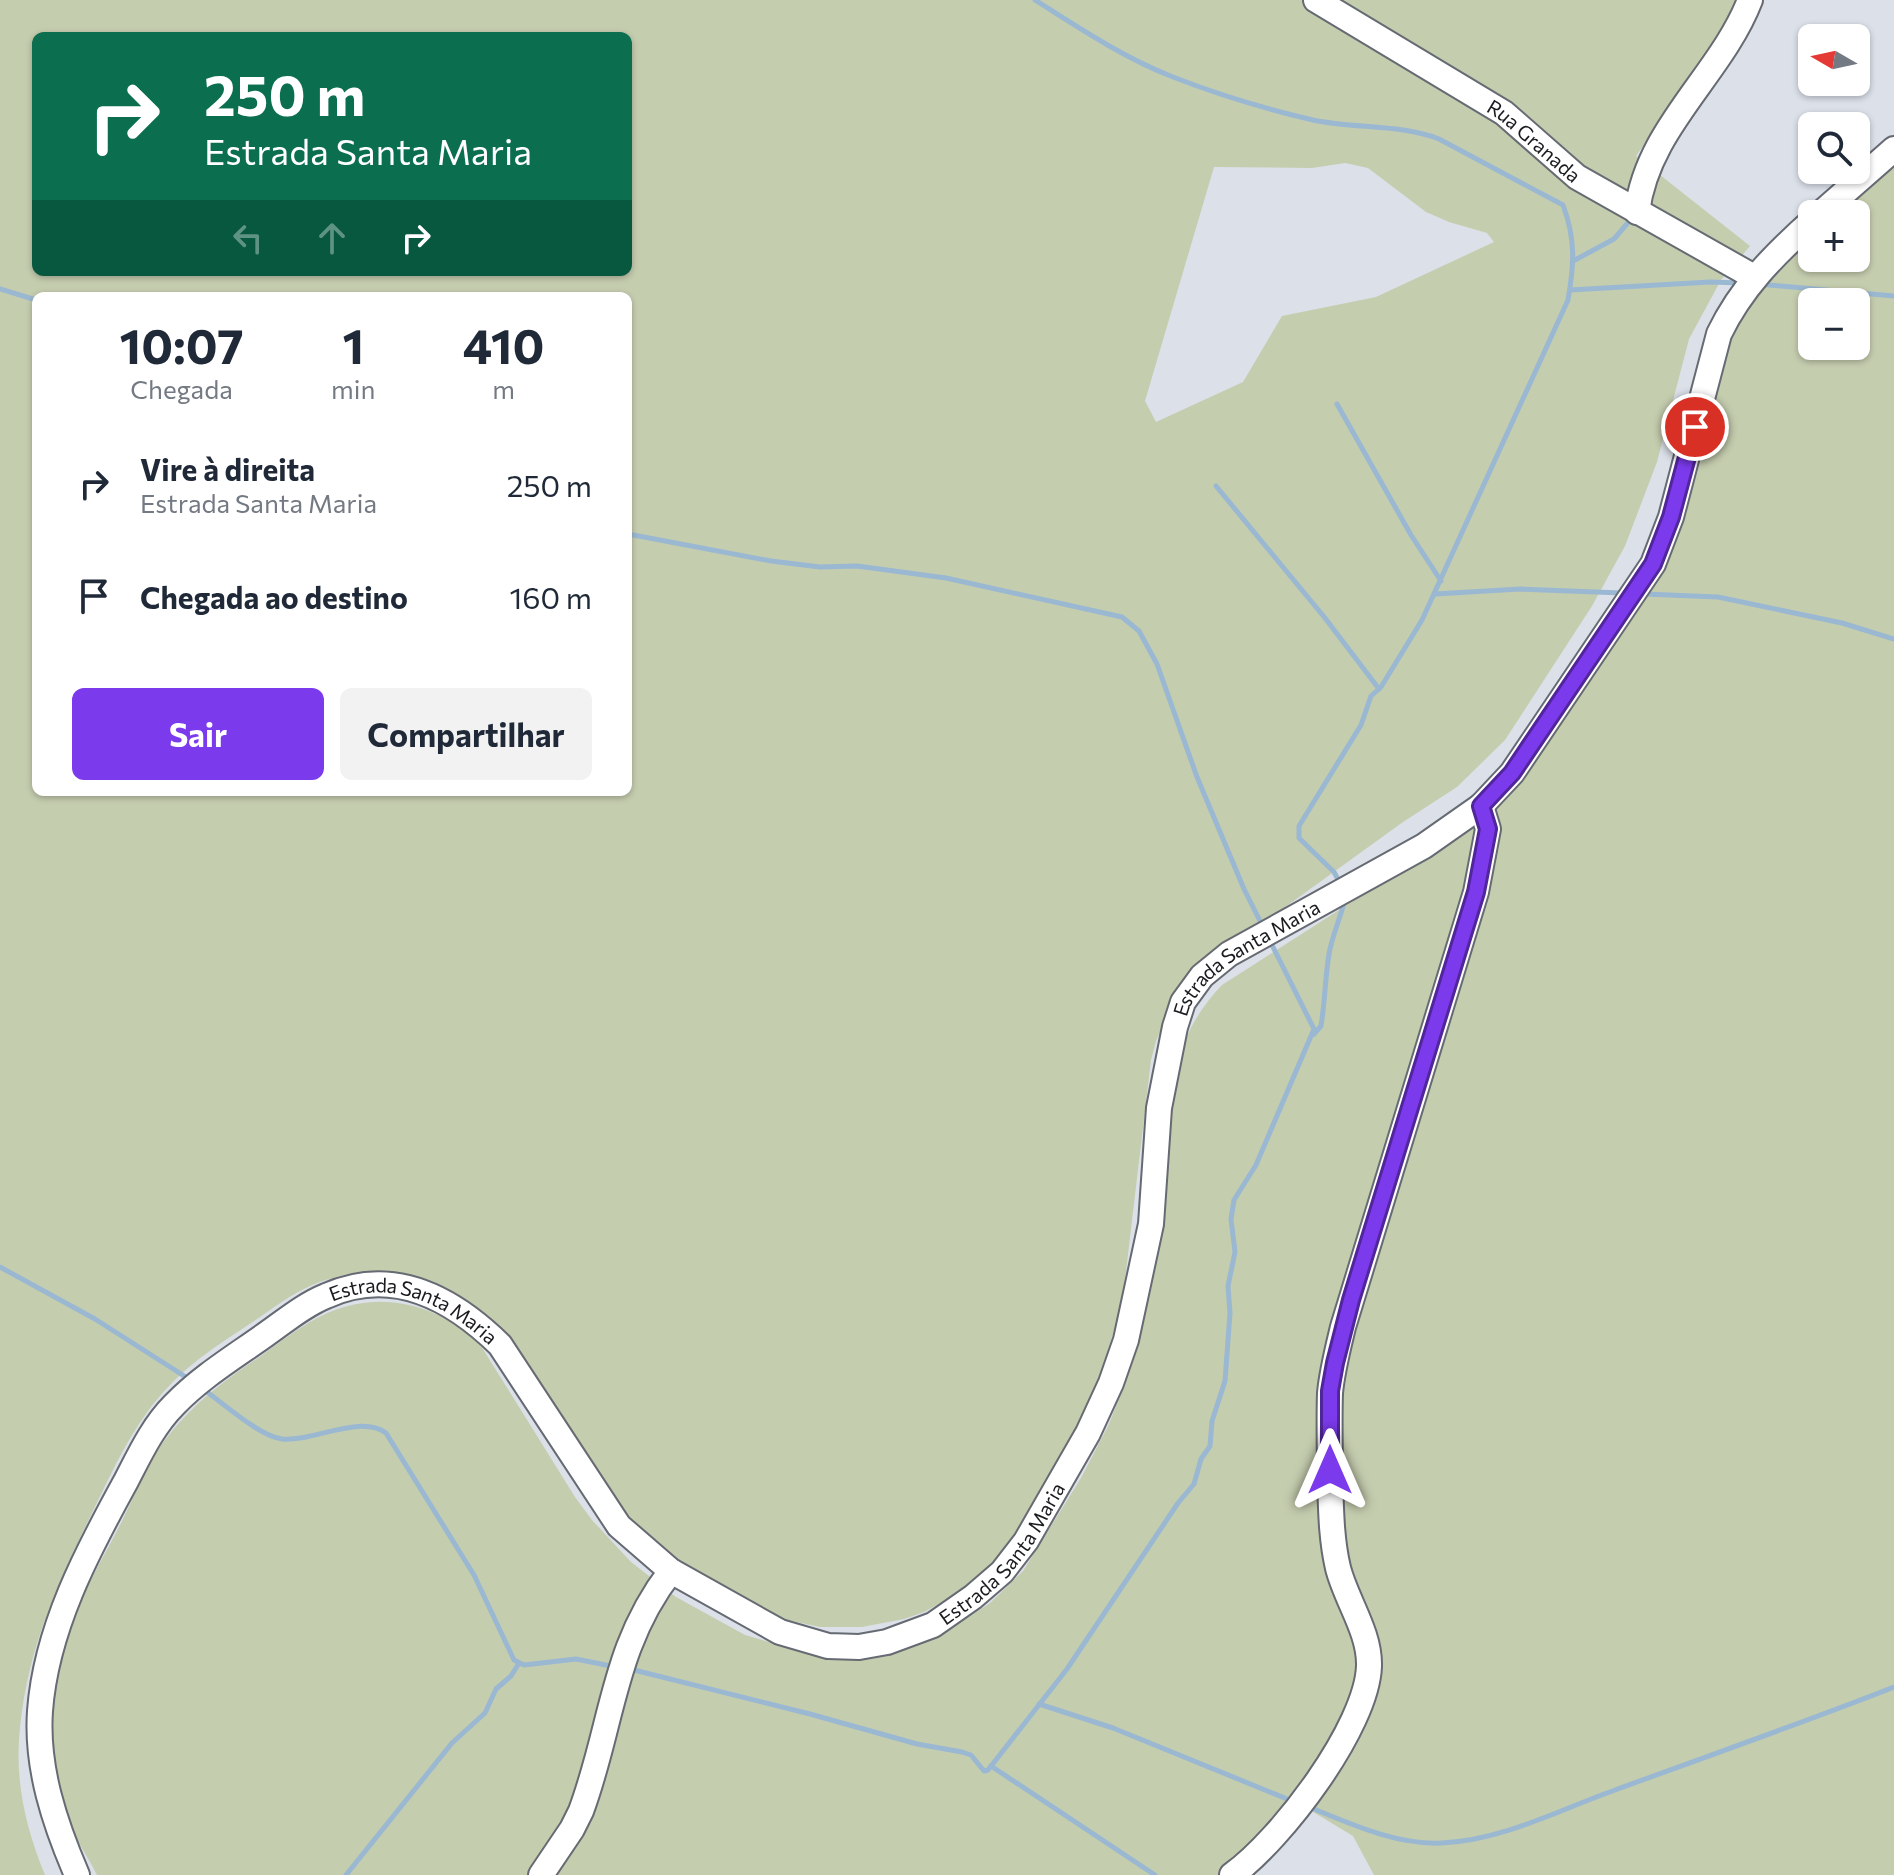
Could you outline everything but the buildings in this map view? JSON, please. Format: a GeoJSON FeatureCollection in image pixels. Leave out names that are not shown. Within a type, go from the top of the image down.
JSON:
{"type":"FeatureCollection","features":[{"type":"Feature","properties":{"kind":"street","name":"Rua Granada"},"geometry":{"type":"LineString","coordinates":[[1316,0],[1504,113],[1577,177],[1754,277]]}},
{"type":"Feature","properties":{"kind":"street"},"geometry":{"type":"LineString","coordinates":[[1637,212],[1643,180],[1661,140],[1723,52],[1750,0]]}},
{"type":"Feature","properties":{"kind":"street"},"geometry":{"type":"LineString","coordinates":[[1836,200],[1894,149]]}},
{"type":"Feature","properties":{"kind":"street","name":"Estrada Santa Maria"},"geometry":{"type":"LineString","coordinates":[[77,1875],[49,1795],[39,1734],[47,1663],[67,1600],[99,1530],[150,1436],[173,1406],[201,1380],[327,1295],[364,1284],[406,1287],[446,1301],[481,1327],[500,1345],[619,1526],[671,1571],[780,1632],[828,1646],[859,1647],[887,1642],[933,1625],[1002,1572],[1026,1541],[1088,1433],[1126,1340],[1151,1224],[1159,1108],[1183,1002],[1202,976],[1229,954],[1424,846],[1481,806],[1512,773],[1653,564],[1671,517],[1719,334],[1754,277],[1798,235]]}},
{"type":"Feature","properties":{"kind":"street"},"geometry":{"type":"LineString","coordinates":[[1232,1875],[1257,1853],[1305,1795],[1347,1736],[1363,1697],[1369,1666],[1367,1647],[1339,1570],[1331,1527],[1330,1391],[1343,1327],[1476,892],[1488,829],[1481,806]]}},
{"type":"Feature","properties":{"kind":"street"},"geometry":{"type":"LineString","coordinates":[[541,1875],[581,1811],[631,1638],[652,1596],[671,1571]]}},
{"type":"Feature","properties":{"kind":"green space"},"geometry":{"type":"Polygon","coordinates":[[[0,0],[1736,0],[1717,40],[1636,156],[1750,246],[1721,280],[1689,339],[1657,462],[1625,546],[1592,606],[1505,740],[1457,787],[1403,822],[1205,965],[1172,1006],[1151,1060],[1124,1288],[1098,1384],[1054,1473],[1002,1555],[961,1592],[904,1619],[862,1627],[820,1627],[778,1618],[699,1579],[626,1518],[503,1330],[483,1312],[438,1285],[413,1277],[362,1273],[336,1277],[294,1294],[194,1363],[159,1397],[139,1424],[110,1476],[53,1598],[35,1652],[22,1709],[19,1740],[21,1792],[28,1825],[45,1875],[0,1875],[0,0]],[[1345,163],[1312,168],[1214,167],[1145,401],[1156,422],[1243,382],[1282,316],[1376,297],[1494,242],[1487,233],[1426,212],[1368,168],[1345,163]]]}},
{"type":"Feature","properties":{"kind":"green space"},"geometry":{"type":"Polygon","coordinates":[[[1894,161],[1894,1875],[1374,1875],[1353,1836],[1305,1807],[1248,1875],[97,1875],[67,1820],[52,1748],[50,1712],[54,1674],[68,1628],[146,1471],[172,1431],[195,1406],[233,1375],[297,1330],[332,1311],[355,1304],[400,1303],[443,1318],[463,1330],[481,1346],[592,1520],[631,1562],[676,1597],[745,1635],[823,1655],[932,1638],[990,1603],[1023,1571],[1081,1478],[1109,1424],[1131,1367],[1147,1306],[1177,1066],[1184,1043],[1200,1013],[1222,985],[1450,839],[1684,515],[1705,447],[1717,375],[1735,316],[1798,247],[1798,272],[1870,272],[1870,200],[1849,200],[1894,161]]]}},
{"type":"Feature","properties":{"kind":"waterway"},"geometry":{"type":"LineString","coordinates":[[1035,0],[1119,52],[1173,77],[1313,120],[1424,134],[1563,205],[1573,252],[1568,300],[1422,620],[1381,687],[1371,696],[1361,725],[1299,826],[1299,838],[1334,872],[1341,885]]}},
{"type":"Feature","properties":{"kind":"waterway"},"geometry":{"type":"LineString","coordinates":[[1575,260],[1614,239],[1632,218]]}},
{"type":"Feature","properties":{"kind":"waterway"},"geometry":{"type":"LineString","coordinates":[[1570,290],[1741,283]]}},
{"type":"Feature","properties":{"kind":"waterway"},"geometry":{"type":"LineString","coordinates":[[1758,284],[1894,296]]}},
{"type":"Feature","properties":{"kind":"waterway"},"geometry":{"type":"LineString","coordinates":[[0,289],[32,299]]}},
{"type":"Feature","properties":{"kind":"waterway"},"geometry":{"type":"LineString","coordinates":[[1337,404],[1411,535],[1441,581]]}},
{"type":"Feature","properties":{"kind":"waterway"},"geometry":{"type":"LineString","coordinates":[[1216,486],[1379,689]]}},
{"type":"Feature","properties":{"kind":"waterway"},"geometry":{"type":"LineString","coordinates":[[632,535],[771,561],[820,567],[857,566],[946,578],[1122,617],[1139,631],[1157,664],[1197,777],[1264,929]]}},
{"type":"Feature","properties":{"kind":"waterway"},"geometry":{"type":"LineString","coordinates":[[1435,594],[1520,589],[1622,593]]}},
{"type":"Feature","properties":{"kind":"waterway"},"geometry":{"type":"LineString","coordinates":[[1644,594],[1718,597],[1842,623],[1894,639]]}},
{"type":"Feature","properties":{"kind":"waterway"},"geometry":{"type":"LineString","coordinates":[[1314,1034],[1321,1026],[1329,954],[1345,898]]}},
{"type":"Feature","properties":{"kind":"waterway"},"geometry":{"type":"LineString","coordinates":[[630,1669],[917,1744],[962,1752],[971,1755],[984,1771],[988,1770],[1067,1669],[1178,1503],[1194,1484],[1201,1459],[1210,1446],[1212,1421],[1225,1381],[1230,1313],[1228,1286],[1235,1252],[1231,1219],[1234,1200],[1256,1165],[1314,1029],[1270,941]]}},
{"type":"Feature","properties":{"kind":"waterway"},"geometry":{"type":"LineString","coordinates":[[0,1267],[95,1319],[192,1381]]}},
{"type":"Feature","properties":{"kind":"waterway"},"geometry":{"type":"LineString","coordinates":[[203,1389],[252,1426],[273,1437],[294,1439],[363,1426],[386,1433],[474,1575],[514,1660],[524,1665],[576,1659],[616,1667]]}},
{"type":"Feature","properties":{"kind":"waterway"},"geometry":{"type":"LineString","coordinates":[[346,1875],[452,1743],[485,1713],[496,1689],[511,1676],[519,1663]]}},
{"type":"Feature","properties":{"kind":"waterway"},"geometry":{"type":"LineString","coordinates":[[1309,1807],[1374,1832],[1408,1841],[1465,1841],[1530,1823],[1894,1687]]}},
{"type":"Feature","properties":{"kind":"waterway"},"geometry":{"type":"LineString","coordinates":[[1039,1704],[1113,1728],[1292,1801]]}},
{"type":"Feature","properties":{"kind":"waterway"},"geometry":{"type":"LineString","coordinates":[[991,1766],[1155,1875]]}},
{"type":"Feature","properties":{"kind":"route"},"geometry":{"type":"LineString","coordinates":[[1330,1470],[1330,1391],[1343,1327],[1476,892],[1488,829],[1481,806],[1512,773],[1653,564],[1671,517],[1695,427]]}}]}
